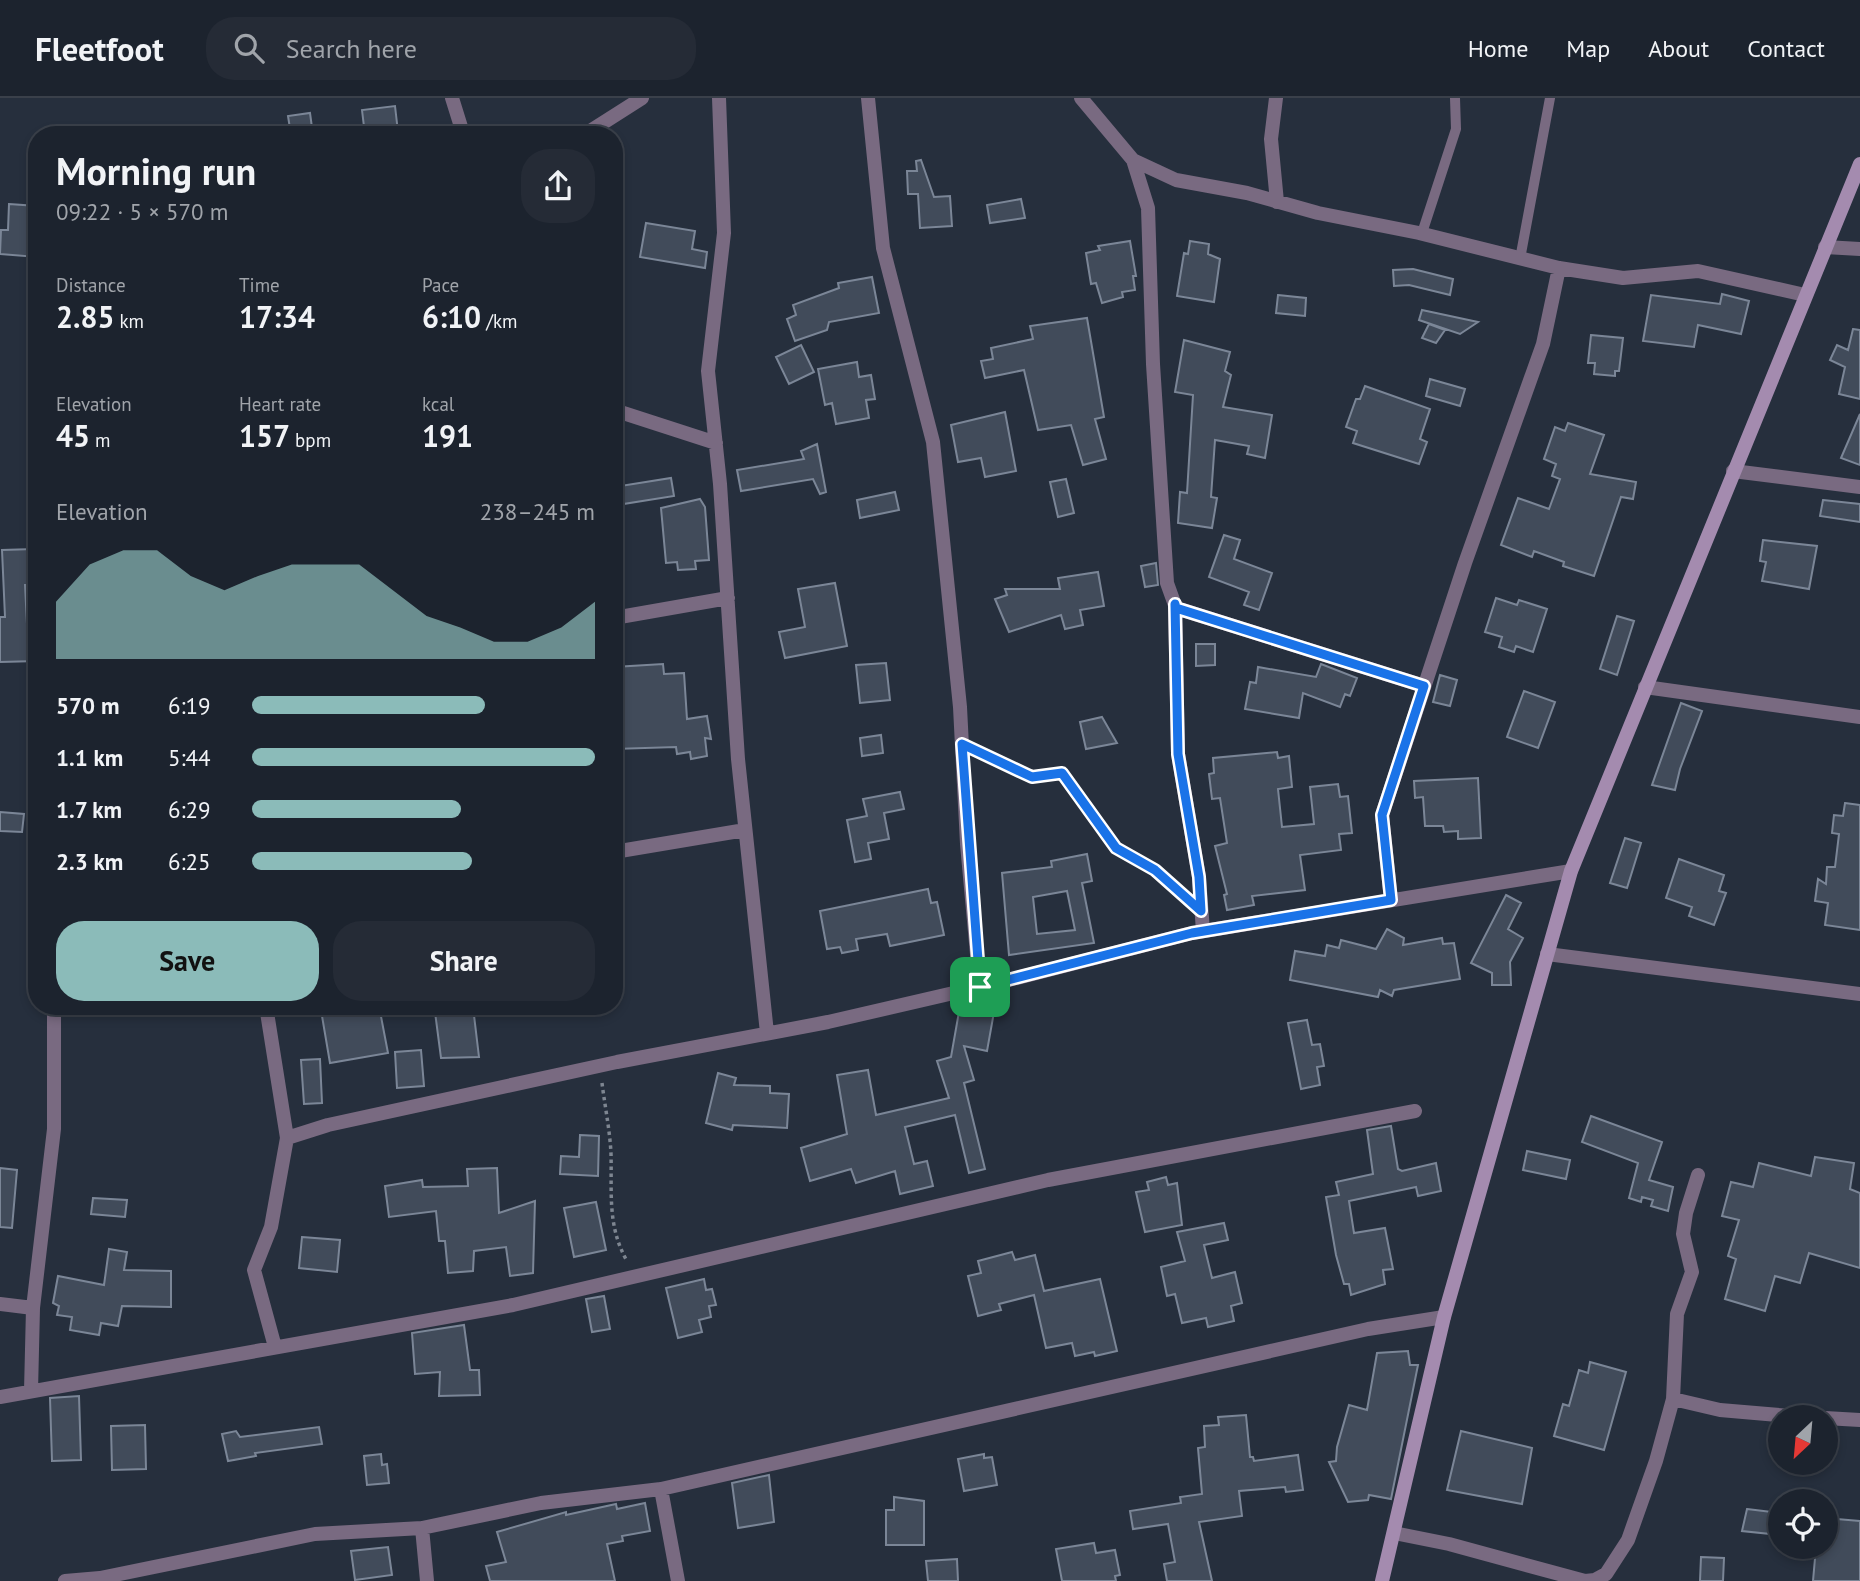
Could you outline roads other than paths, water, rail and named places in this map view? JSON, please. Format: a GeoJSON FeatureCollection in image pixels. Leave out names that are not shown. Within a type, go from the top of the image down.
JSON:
{"type":"FeatureCollection","features":[{"type":"Feature","properties":{"kind":"street"},"geometry":{"type":"LineString","coordinates":[[452,98],[461,126]]}},
{"type":"Feature","properties":{"kind":"street"},"geometry":{"type":"LineString","coordinates":[[598,126],[642,98]]}},
{"type":"Feature","properties":{"kind":"street"},"geometry":{"type":"LineString","coordinates":[[719,98],[724,233],[708,371],[716,443],[745,830],[767,1034]]}},
{"type":"Feature","properties":{"kind":"street"},"geometry":{"type":"LineString","coordinates":[[868,98],[883,248],[933,442],[962,744],[980,987]]}},
{"type":"Feature","properties":{"kind":"street"},"geometry":{"type":"LineString","coordinates":[[1065,98],[1081,100],[1133,160],[1148,208],[1153,364],[1167,583],[1176,608],[1424,686]]}},
{"type":"Feature","properties":{"kind":"street"},"geometry":{"type":"LineString","coordinates":[[1276,98],[1271,139],[1277,202]]}},
{"type":"Feature","properties":{"kind":"street"},"geometry":{"type":"LineString","coordinates":[[1133,160],[1176,180],[1318,213],[1422,233],[1559,268],[1623,278],[1698,271],[1805,295]]}},
{"type":"Feature","properties":{"kind":"street"},"geometry":{"type":"LineString","coordinates":[[1382,1581],[1444,1317],[1571,871],[1860,164]]}},
{"type":"Feature","properties":{"kind":"street"},"geometry":{"type":"LineString","coordinates":[[1825,247],[1860,250]]}},
{"type":"Feature","properties":{"kind":"street"},"geometry":{"type":"LineString","coordinates":[[1391,900],[1382,815],[1543,344],[1559,268]]}},
{"type":"Feature","properties":{"kind":"street"},"geometry":{"type":"LineString","coordinates":[[623,413],[716,443]]}},
{"type":"Feature","properties":{"kind":"street"},"geometry":{"type":"LineString","coordinates":[[1734,471],[1860,487]]}},
{"type":"Feature","properties":{"kind":"street"},"geometry":{"type":"LineString","coordinates":[[623,616],[727,598]]}},
{"type":"Feature","properties":{"kind":"street"},"geometry":{"type":"LineString","coordinates":[[1175,604],[1178,754],[1199,877],[1203,931]]}},
{"type":"Feature","properties":{"kind":"street"},"geometry":{"type":"LineString","coordinates":[[1645,687],[1860,717]]}},
{"type":"Feature","properties":{"kind":"street"},"geometry":{"type":"LineString","coordinates":[[623,850],[745,830]]}},
{"type":"Feature","properties":{"kind":"street"},"geometry":{"type":"LineString","coordinates":[[287,1138],[328,1125],[980,987],[1203,931],[1571,871]]}},
{"type":"Feature","properties":{"kind":"street"},"geometry":{"type":"LineString","coordinates":[[1547,954],[1860,994]]}},
{"type":"Feature","properties":{"kind":"street"},"geometry":{"type":"LineString","coordinates":[[31,1391],[33,1308],[54,1129],[54,1015]]}},
{"type":"Feature","properties":{"kind":"street"},"geometry":{"type":"LineString","coordinates":[[267,1015],[287,1138],[271,1227],[254,1270],[275,1347]]}},
{"type":"Feature","properties":{"kind":"street"},"geometry":{"type":"LineString","coordinates":[[0,1397],[513,1305],[1048,1180],[1415,1111]]}},
{"type":"Feature","properties":{"kind":"street"},"geometry":{"type":"LineString","coordinates":[[1394,1533],[1449,1544],[1585,1581],[1595,1581],[1611,1567],[1628,1540],[1673,1399],[1677,1314],[1692,1272],[1683,1234],[1685,1213],[1698,1175]]}},
{"type":"Feature","properties":{"kind":"street"},"geometry":{"type":"LineString","coordinates":[[0,1304],[33,1308]]}},
{"type":"Feature","properties":{"kind":"street"},"geometry":{"type":"LineString","coordinates":[[65,1581],[101,1579],[316,1534],[422,1528],[541,1503],[661,1489],[1368,1329],[1444,1317]]}},
{"type":"Feature","properties":{"kind":"street"},"geometry":{"type":"LineString","coordinates":[[1673,1399],[1720,1410],[1768,1414]]}},
{"type":"Feature","properties":{"kind":"street"},"geometry":{"type":"LineString","coordinates":[[1838,1419],[1860,1420]]}},
{"type":"Feature","properties":{"kind":"street"},"geometry":{"type":"LineString","coordinates":[[661,1489],[678,1581]]}},
{"type":"Feature","properties":{"kind":"street"},"geometry":{"type":"LineString","coordinates":[[422,1528],[427,1581]]}},
{"type":"Feature","properties":{"kind":"lane"},"geometry":{"type":"LineString","coordinates":[[1422,233],[1456,129],[1455,98]]}},
{"type":"Feature","properties":{"kind":"lane"},"geometry":{"type":"LineString","coordinates":[[1520,259],[1550,98]]}}]}
